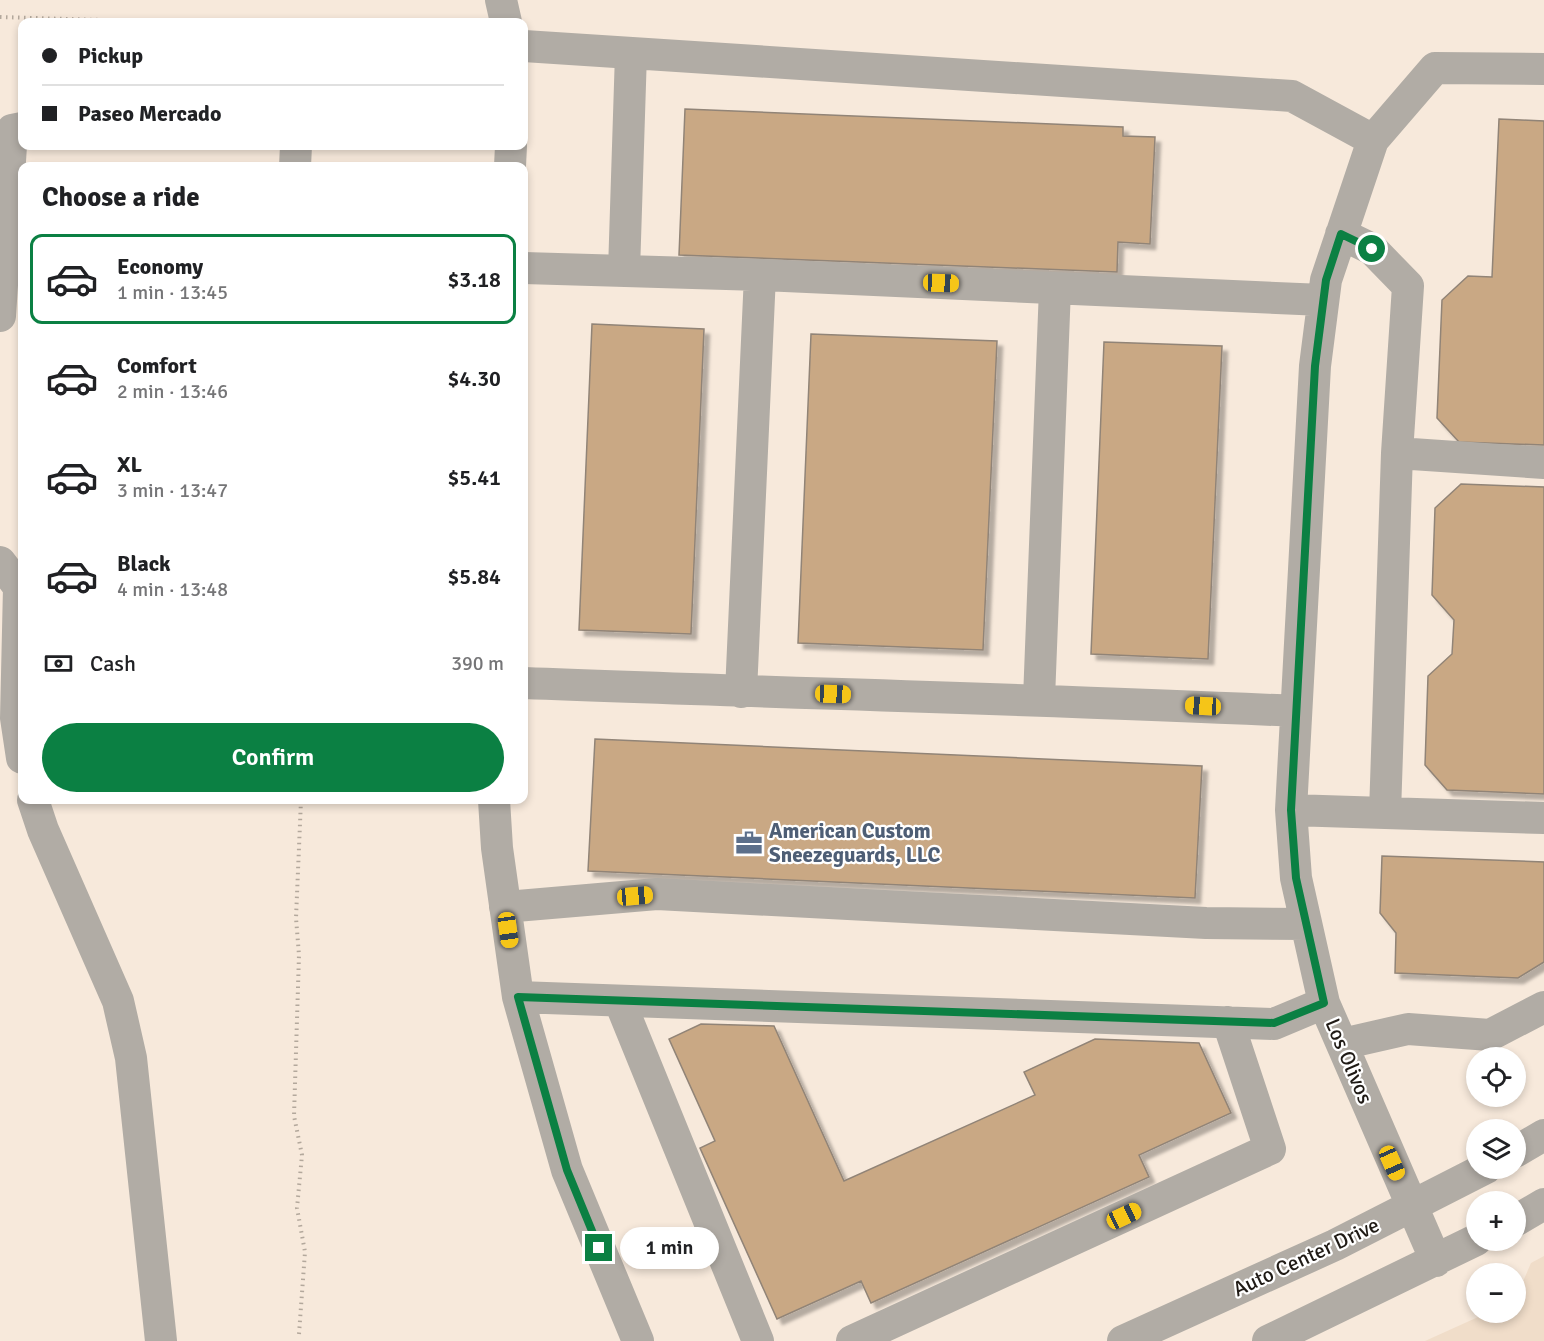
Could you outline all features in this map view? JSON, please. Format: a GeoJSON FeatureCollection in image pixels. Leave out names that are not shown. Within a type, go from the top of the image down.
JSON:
{"type":"FeatureCollection","features":[{"type":"Feature","properties":{"kind":"street"},"geometry":{"type":"LineString","coordinates":[[501,0],[505,18]]}},
{"type":"Feature","properties":{"kind":"street"},"geometry":{"type":"LineString","coordinates":[[528,46],[1292,96],[1373,140],[1436,68],[1544,69]]}},
{"type":"Feature","properties":{"kind":"street"},"geometry":{"type":"LineString","coordinates":[[624,271],[631,53]]}},
{"type":"Feature","properties":{"kind":"street"},"geometry":{"type":"LineString","coordinates":[[0,316],[12,130],[18,129]]}},
{"type":"Feature","properties":{"kind":"street","name":"Los Olivos"},"geometry":{"type":"LineString","coordinates":[[1373,140],[1326,280],[1323,300],[1315,366],[1291,810],[1296,878],[1324,1003],[1436,1261]]}},
{"type":"Feature","properties":{"kind":"street"},"geometry":{"type":"LineString","coordinates":[[1341,234],[1372,249],[1408,286],[1397,453],[1385,813]]}},
{"type":"Feature","properties":{"kind":"street"},"geometry":{"type":"LineString","coordinates":[[528,268],[760,275],[1323,300]]}},
{"type":"Feature","properties":{"kind":"street"},"geometry":{"type":"LineString","coordinates":[[741,692],[760,275]]}},
{"type":"Feature","properties":{"kind":"street"},"geometry":{"type":"LineString","coordinates":[[1039,699],[1055,288]]}},
{"type":"Feature","properties":{"kind":"street"},"geometry":{"type":"LineString","coordinates":[[1397,453],[1544,463]]}},
{"type":"Feature","properties":{"kind":"street"},"geometry":{"type":"LineString","coordinates":[[0,562],[18,584]]}},
{"type":"Feature","properties":{"kind":"street"},"geometry":{"type":"LineString","coordinates":[[18,652],[16,718],[18,731]]}},
{"type":"Feature","properties":{"kind":"street"},"geometry":{"type":"LineString","coordinates":[[528,682],[741,692],[1039,699],[1296,711]]}},
{"type":"Feature","properties":{"kind":"street"},"geometry":{"type":"LineString","coordinates":[[34,804],[118,1001],[131,1058],[161,1341]]}},
{"type":"Feature","properties":{"kind":"street"},"geometry":{"type":"LineString","coordinates":[[494,804],[497,848],[518,997],[567,1170],[638,1341]]}},
{"type":"Feature","properties":{"kind":"street"},"geometry":{"type":"LineString","coordinates":[[1291,810],[1544,818]]}},
{"type":"Feature","properties":{"kind":"street"},"geometry":{"type":"LineString","coordinates":[[505,907],[657,894],[1206,923],[1306,924]]}},
{"type":"Feature","properties":{"kind":"street"},"geometry":{"type":"LineString","coordinates":[[518,997],[1274,1023],[1324,1003]]}},
{"type":"Feature","properties":{"kind":"street"},"geometry":{"type":"LineString","coordinates":[[620,1002],[758,1341]]}},
{"type":"Feature","properties":{"kind":"street"},"geometry":{"type":"LineString","coordinates":[[1342,1044],[1408,1029],[1490,1035],[1544,1007]]}},
{"type":"Feature","properties":{"kind":"street"},"geometry":{"type":"LineString","coordinates":[[852,1341],[1270,1149],[1228,1022]]}},
{"type":"Feature","properties":{"kind":"street"},"geometry":{"type":"LineString","coordinates":[[1526,1146],[1544,1135]]}},
{"type":"Feature","properties":{"kind":"street","name":"Auto Center Drive"},"geometry":{"type":"LineString","coordinates":[[1123,1341],[1335,1245],[1466,1179]]}},
{"type":"Feature","properties":{"kind":"street"},"geometry":{"type":"LineString","coordinates":[[1526,1215],[1544,1204]]}},
{"type":"Feature","properties":{"kind":"street"},"geometry":{"type":"LineString","coordinates":[[1268,1341],[1466,1245]]}},
{"type":"Feature","properties":{"kind":"path"},"geometry":{"type":"LineString","coordinates":[[0,18],[18,18]]}},
{"type":"Feature","properties":{"kind":"path"},"geometry":{"type":"LineString","coordinates":[[300,1334],[305,1252],[297,1208],[302,1155],[294,1116],[299,955],[296,918],[301,804]]}},
{"type":"Feature","properties":{"kind":"shaded area"},"geometry":{"type":"Polygon","coordinates":[[[1544,1256],[1544,1341],[1425,1341],[1466,1322],[1526,1323],[1526,1275],[1531,1263],[1544,1256]]]}},
{"type":"Feature","properties":{"kind":"building"},"geometry":{"type":"Polygon","coordinates":[[[685,109],[1123,127],[1123,136],[1155,137],[1150,244],[1118,242],[1117,272],[679,255],[685,109]]]}},
{"type":"Feature","properties":{"kind":"building"},"geometry":{"type":"Polygon","coordinates":[[[1499,119],[1544,121],[1544,445],[1459,442],[1437,418],[1442,300],[1468,276],[1492,277],[1499,119]]]}},
{"type":"Feature","properties":{"kind":"building"},"geometry":{"type":"Polygon","coordinates":[[[592,324],[704,329],[691,634],[579,630],[592,324]]]}},
{"type":"Feature","properties":{"kind":"building"},"geometry":{"type":"Polygon","coordinates":[[[811,334],[997,341],[983,650],[798,643],[811,334]]]}},
{"type":"Feature","properties":{"kind":"building"},"geometry":{"type":"Polygon","coordinates":[[[1104,342],[1222,346],[1208,659],[1091,654],[1104,342]]]}},
{"type":"Feature","properties":{"kind":"building"},"geometry":{"type":"Polygon","coordinates":[[[1461,484],[1544,487],[1544,794],[1447,790],[1425,765],[1428,676],[1452,654],[1454,620],[1432,595],[1435,508],[1461,484]]]}},
{"type":"Feature","properties":{"kind":"building"},"geometry":{"type":"Polygon","coordinates":[[[595,739],[1202,766],[1195,898],[588,871],[595,739]]]}},
{"type":"Feature","properties":{"kind":"building"},"geometry":{"type":"Polygon","coordinates":[[[1382,856],[1544,862],[1544,962],[1518,978],[1395,973],[1396,933],[1380,913],[1382,856]]]}},
{"type":"Feature","properties":{"kind":"building"},"geometry":{"type":"Polygon","coordinates":[[[701,1024],[774,1026],[844,1181],[1035,1095],[1024,1072],[1095,1039],[1199,1043],[1231,1113],[1139,1155],[1149,1177],[871,1303],[861,1281],[777,1319],[700,1148],[715,1141],[669,1039],[701,1024]]]}},
{"type":"Feature","properties":{"kind":"place","name":"American Custom Sneezeguards, LLC"},"geometry":{"type":"Point","coordinates":[749,843]}},
{"type":"Feature","properties":{"kind":"route"},"geometry":{"type":"LineString","coordinates":[[599,1248],[567,1170],[518,997],[1274,1023],[1324,1003],[1312,958],[1296,878],[1291,810],[1315,366],[1326,280],[1341,234],[1372,249]]}}]}
